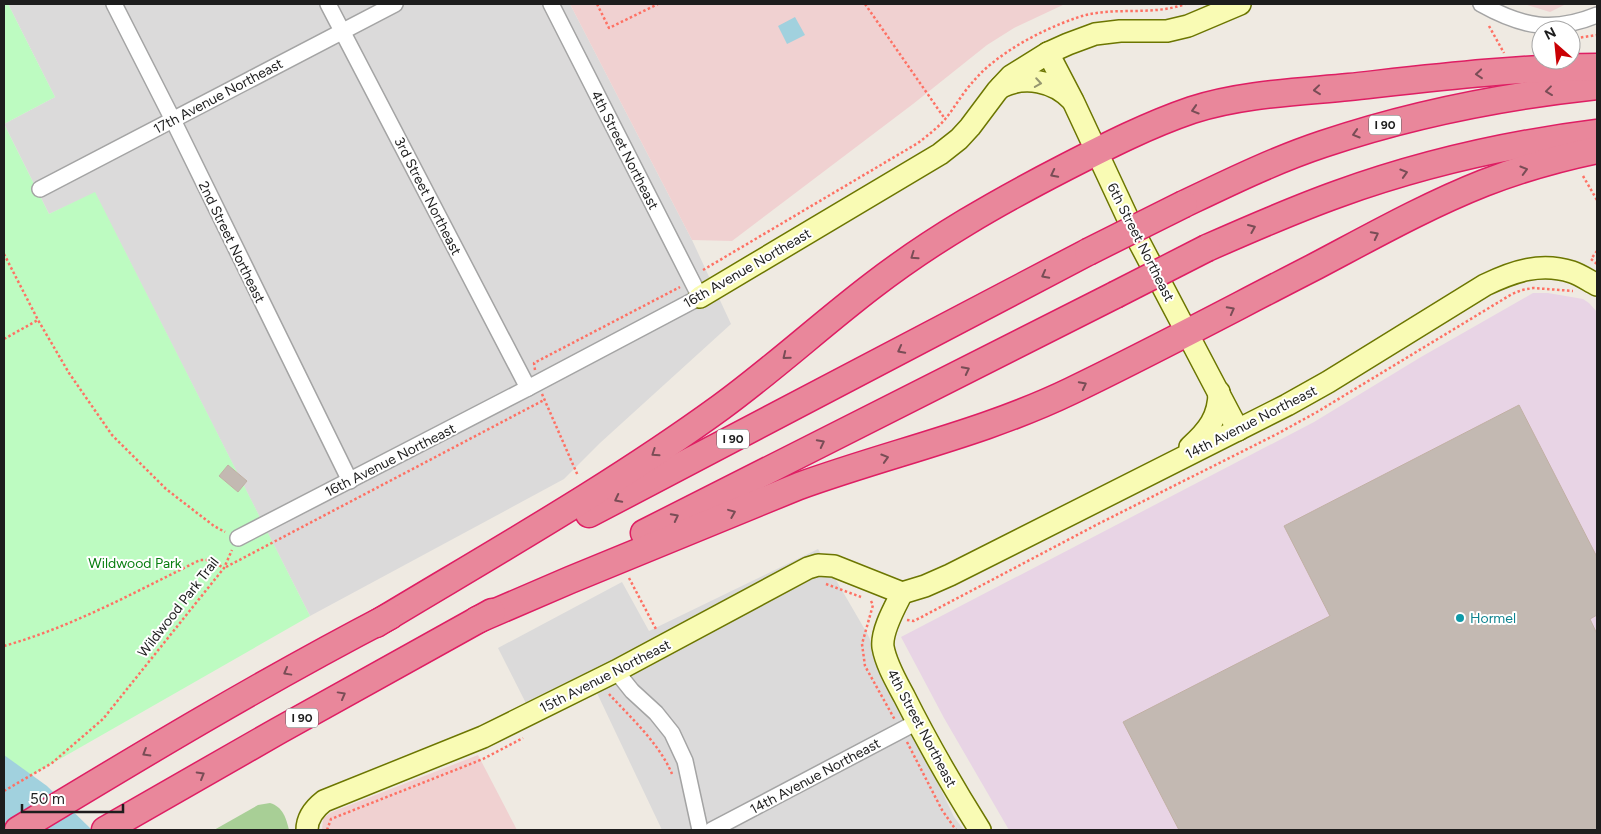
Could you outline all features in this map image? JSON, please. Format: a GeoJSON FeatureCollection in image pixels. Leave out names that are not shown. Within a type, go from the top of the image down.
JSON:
{"type":"FeatureCollection","features":[{"type":"Feature","properties":{"kind":"highway"},"geometry":{"type":"LineString","coordinates":[[376,624],[600,489],[681,436],[763,375],[871,287],[971,218],[1097,152],[1168,119],[1194,110],[1235,100],[1471,75],[1549,68],[1597,67]]}},
{"type":"Feature","properties":{"kind":"highway","name":"I 90"},"geometry":{"type":"LineString","coordinates":[[18,830],[190,727],[376,624],[1088,252],[1184,204],[1276,162],[1373,128],[1506,98],[1597,86]]}},
{"type":"Feature","properties":{"kind":"highway","name":"I 90"},"geometry":{"type":"LineString","coordinates":[[105,830],[477,620],[656,526],[1207,248],[1340,193],[1411,171],[1523,144],[1597,133]]}},
{"type":"Feature","properties":{"kind":"highway"},"geometry":{"type":"LineString","coordinates":[[477,620],[800,486],[970,432],[1031,409],[1188,332],[1454,196],[1517,172],[1597,150]]}},
{"type":"Feature","properties":{"kind":"street","name":"2nd Street Northeast"},"geometry":{"type":"LineString","coordinates":[[114,4],[350,481]]}},
{"type":"Feature","properties":{"kind":"street","name":"3rd Street Northeast"},"geometry":{"type":"LineString","coordinates":[[328,4],[528,388]]}},
{"type":"Feature","properties":{"kind":"street","name":"17th Avenue Northeast"},"geometry":{"type":"LineString","coordinates":[[40,189],[395,4]]}},
{"type":"Feature","properties":{"kind":"street","name":"4th Street Northeast"},"geometry":{"type":"LineString","coordinates":[[551,4],[695,288]]}},
{"type":"Feature","properties":{"kind":"street","name":"16th Avenue Northeast"},"geometry":{"type":"LineString","coordinates":[[238,538],[528,388],[695,288],[940,154],[959,139],[970,127],[1011,76],[1048,53],[1095,34],[1167,31],[1188,26],[1240,4]]}},
{"type":"Feature","properties":{"kind":"street"},"geometry":{"type":"LineString","coordinates":[[1481,4],[1505,17],[1529,24],[1558,27],[1587,20],[1597,15]]}},
{"type":"Feature","properties":{"kind":"street","name":"6th Street Northeast"},"geometry":{"type":"LineString","coordinates":[[1048,53],[1073,101],[1122,209],[1238,430]]}},
{"type":"Feature","properties":{"kind":"street"},"geometry":{"type":"LineString","coordinates":[[999,89],[1007,84],[1017,82],[1040,82],[1058,88],[1073,101]]}},
{"type":"Feature","properties":{"kind":"street","name":"14th Avenue Northeast"},"geometry":{"type":"LineString","coordinates":[[902,593],[926,586],[950,575],[1287,405],[1328,382],[1485,285],[1507,274],[1521,270],[1547,268],[1573,273],[1597,285]]}},
{"type":"Feature","properties":{"kind":"street"},"geometry":{"type":"LineString","coordinates":[[1167,465],[1205,433],[1214,421],[1219,402],[1218,392]]}},
{"type":"Feature","properties":{"kind":"street","name":"15th Avenue Northeast"},"geometry":{"type":"LineString","coordinates":[[308,824],[316,808],[324,801],[483,737],[616,671],[808,568],[818,565],[834,566],[902,593]]}},
{"type":"Feature","properties":{"kind":"street","name":"4th Street Northeast"},"geometry":{"type":"LineString","coordinates":[[902,593],[888,621],[883,645],[888,664],[909,727],[952,785],[980,830]]}},
{"type":"Feature","properties":{"kind":"street"},"geometry":{"type":"LineString","coordinates":[[616,671],[632,691],[656,713],[672,734],[685,761],[700,830]]}},
{"type":"Feature","properties":{"kind":"street","name":"14th Avenue Northeast"},"geometry":{"type":"LineString","coordinates":[[712,830],[909,727]]}},
{"type":"Feature","properties":{"kind":"path"},"geometry":{"type":"LineString","coordinates":[[596,4],[609,28],[658,4]]}},
{"type":"Feature","properties":{"kind":"path"},"geometry":{"type":"LineString","coordinates":[[865,4],[945,119]]}},
{"type":"Feature","properties":{"kind":"path"},"geometry":{"type":"LineString","coordinates":[[674,291],[695,288],[708,266],[918,143],[933,132],[945,119],[970,84],[992,63],[1011,50],[1077,17],[1098,12],[1166,9],[1185,4]]}},
{"type":"Feature","properties":{"kind":"path"},"geometry":{"type":"LineString","coordinates":[[1489,26],[1505,56]]}},
{"type":"Feature","properties":{"kind":"path"},"geometry":{"type":"LineString","coordinates":[[1581,38],[1597,35]]}},
{"type":"Feature","properties":{"kind":"path"},"geometry":{"type":"LineString","coordinates":[[1583,176],[1597,200]]}},
{"type":"Feature","properties":{"kind":"path"},"geometry":{"type":"LineString","coordinates":[[1597,251],[1591,259],[1597,264]]}},
{"type":"Feature","properties":{"kind":"path"},"geometry":{"type":"LineString","coordinates":[[4,254],[38,320],[69,374],[112,435],[166,489],[214,526],[238,538]]}},
{"type":"Feature","properties":{"kind":"path"},"geometry":{"type":"LineString","coordinates":[[4,339],[38,320]]}},
{"type":"Feature","properties":{"kind":"path"},"geometry":{"type":"LineString","coordinates":[[4,646],[34,637],[93,614],[200,560],[209,560],[224,568],[545,400],[578,476]]}},
{"type":"Feature","properties":{"kind":"path","name":"Wildwood Park Trail"},"geometry":{"type":"LineString","coordinates":[[4,791],[52,763],[103,719],[224,568],[238,538]]}},
{"type":"Feature","properties":{"kind":"path"},"geometry":{"type":"LineString","coordinates":[[628,578],[664,645]]}},
{"type":"Feature","properties":{"kind":"path"},"geometry":{"type":"LineString","coordinates":[[826,584],[872,601],[873,605],[862,644],[866,666],[909,727],[942,810],[956,830]]}},
{"type":"Feature","properties":{"kind":"path"},"geometry":{"type":"LineString","coordinates":[[608,693],[664,758],[674,779]]}},
{"type":"Feature","properties":{"kind":"shaded area"},"geometry":{"type":"Polygon","coordinates":[[[8,4],[570,4],[692,240],[731,324],[600,443],[564,479],[310,616],[95,193],[49,214],[4,124],[55,97],[8,4]]]}},
{"type":"Feature","properties":{"kind":"shaded area"},"geometry":{"type":"Polygon","coordinates":[[[570,4],[1065,4],[1014,28],[987,45],[913,104],[732,241],[692,240],[570,4]]]}},
{"type":"Feature","properties":{"kind":"shaded area"},"geometry":{"type":"Polygon","coordinates":[[[1524,4],[1566,4],[1550,12],[1524,4]]]}},
{"type":"Feature","properties":{"kind":"shaded area","name":"Hormel"},"geometry":{"type":"Polygon","coordinates":[[[1533,293],[1548,293],[1583,299],[1597,312],[1597,830],[1009,830],[944,718],[901,637],[1314,422],[1421,357],[1533,293]]]}},
{"type":"Feature","properties":{"kind":"shaded area"},"geometry":{"type":"Polygon","coordinates":[[[818,549],[868,635],[954,817],[964,830],[662,830],[596,691],[536,723],[498,648],[622,582],[649,631],[818,549]]]}},
{"type":"Feature","properties":{"kind":"shaded area"},"geometry":{"type":"Polygon","coordinates":[[[478,755],[517,830],[322,830],[323,818],[332,812],[478,755]]]}},
{"type":"Feature","properties":{"kind":"green space"},"geometry":{"type":"Polygon","coordinates":[[[4,4],[8,4],[55,97],[4,124],[4,4]]]}},
{"type":"Feature","properties":{"kind":"green space","name":"Wildwood Park"},"geometry":{"type":"Polygon","coordinates":[[[4,124],[49,214],[95,192],[310,616],[4,791],[4,124]]]}},
{"type":"Feature","properties":{"kind":"green space"},"geometry":{"type":"Polygon","coordinates":[[[270,803],[281,810],[289,830],[214,830],[258,805],[270,803]]]}},
{"type":"Feature","properties":{"kind":"water"},"geometry":{"type":"Polygon","coordinates":[[[795,17],[805,35],[787,44],[778,26],[795,17]]]}},
{"type":"Feature","properties":{"kind":"water"},"geometry":{"type":"Polygon","coordinates":[[[4,755],[47,786],[92,830],[7,830],[4,827],[4,755]]]}},
{"type":"Feature","properties":{"kind":"building","name":"Hormel"},"geometry":{"type":"Polygon","coordinates":[[[1519,405],[1597,557],[1597,615],[1590,619],[1597,634],[1597,830],[1179,830],[1123,722],[1330,616],[1284,526],[1519,405]]]}},
{"type":"Feature","properties":{"kind":"building"},"geometry":{"type":"Polygon","coordinates":[[[228,465],[247,481],[238,492],[219,476],[228,465]]]}},
{"type":"Feature","properties":{"kind":"place","name":"Hormel"},"geometry":{"type":"Point","coordinates":[1460,618]}}]}
